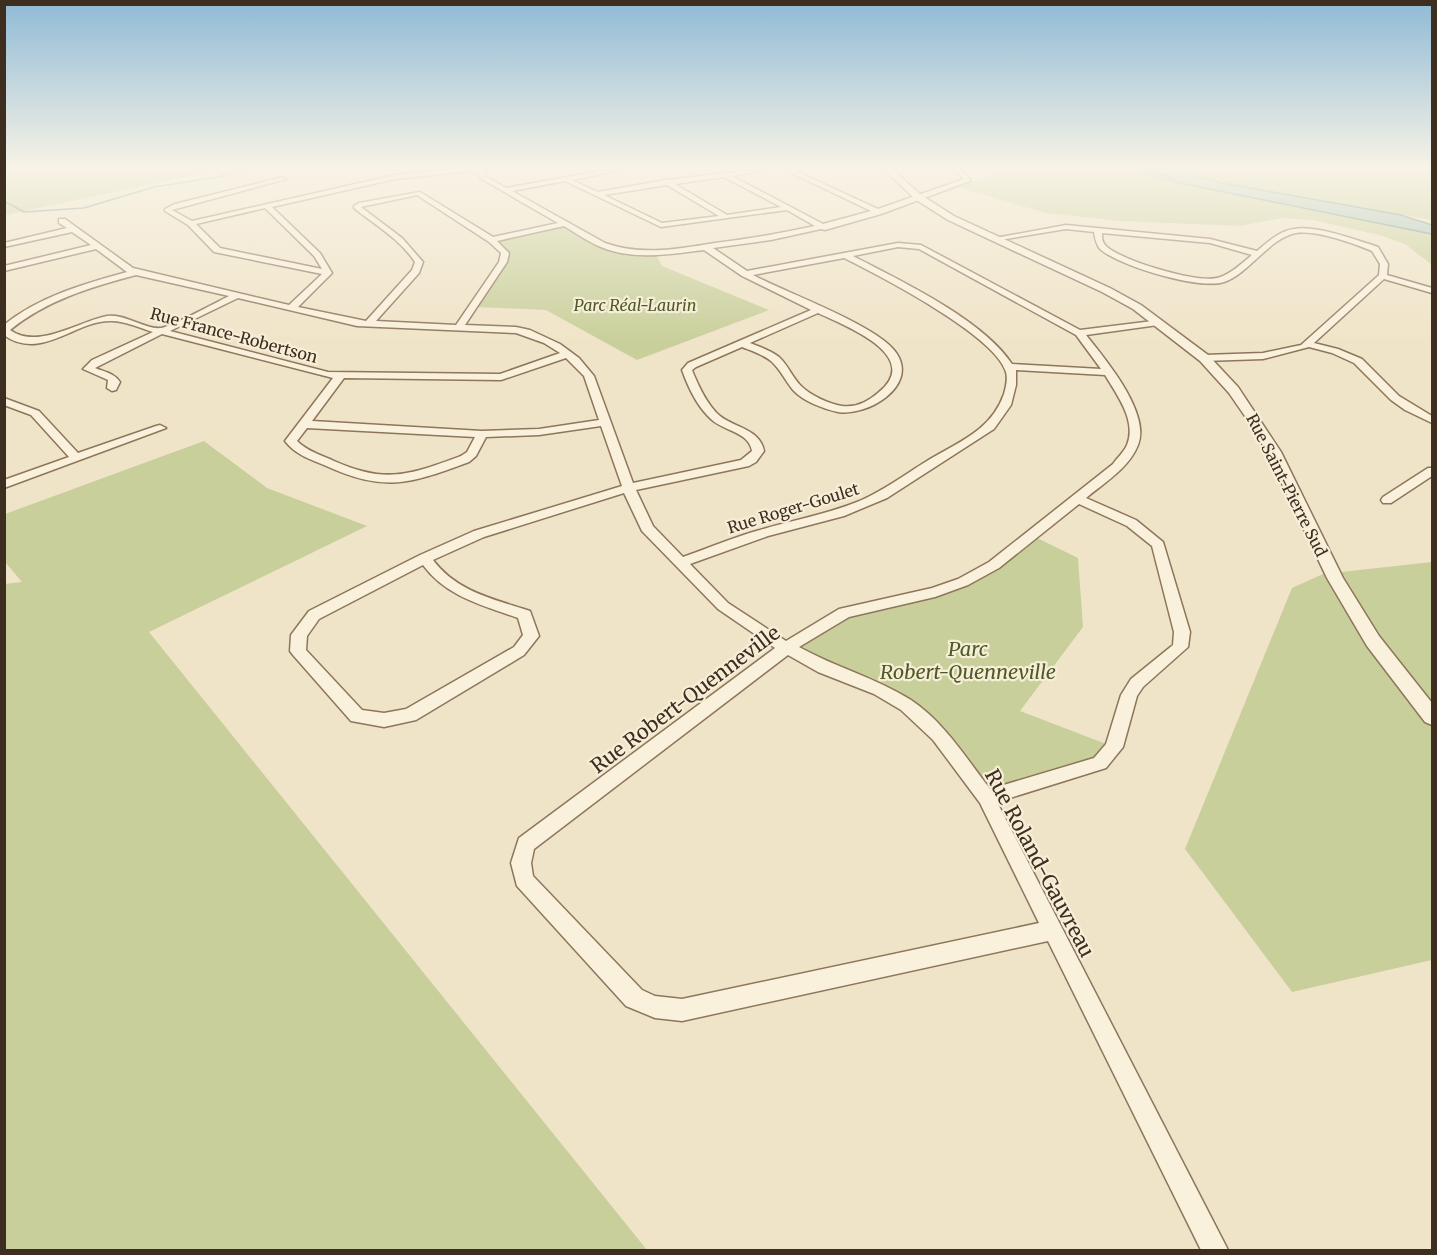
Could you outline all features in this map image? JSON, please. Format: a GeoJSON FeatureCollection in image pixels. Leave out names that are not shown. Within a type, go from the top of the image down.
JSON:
{"type":"FeatureCollection","features":[{"type":"Feature","properties":{"kind":"street","name":"Rue Roland-Gauvreau"},"geometry":{"type":"LineString","coordinates":[[4,245],[65,226]]}},
{"type":"Feature","properties":{"kind":"street","name":"Rue Roland-Gauvreau"},"geometry":{"type":"LineString","coordinates":[[68,226],[136,272],[368,324],[527,332],[580,363],[589,376],[647,528],[723,606],[762,634],[824,668],[880,690],[908,706],[939,735],[986,798],[1215,1251]]}},
{"type":"Feature","properties":{"kind":"street"},"geometry":{"type":"LineString","coordinates":[[193,226],[215,248],[224,253],[328,273]]}},
{"type":"Feature","properties":{"kind":"street"},"geometry":{"type":"LineString","coordinates":[[287,226],[317,255],[328,273]]}},
{"type":"Feature","properties":{"kind":"street"},"geometry":{"type":"LineString","coordinates":[[368,324],[416,271],[419,262],[416,256],[381,226]]}},
{"type":"Feature","properties":{"kind":"street"},"geometry":{"type":"LineString","coordinates":[[459,327],[503,262],[505,253],[492,240],[470,226]]}},
{"type":"Feature","properties":{"kind":"street"},"geometry":{"type":"LineString","coordinates":[[492,240],[558,226]]}},
{"type":"Feature","properties":{"kind":"street"},"geometry":{"type":"LineString","coordinates":[[568,226],[617,250],[656,254],[833,226]]}},
{"type":"Feature","properties":{"kind":"street"},"geometry":{"type":"LineString","coordinates":[[821,226],[825,228]]}},
{"type":"Feature","properties":{"kind":"street","name":"Rue Saint-Pierre Sud"},"geometry":{"type":"LineString","coordinates":[[966,226],[1106,290],[1158,322],[1204,358],[1234,390],[1256,422],[1274,452],[1335,578],[1373,641],[1432,717]]}},
{"type":"Feature","properties":{"kind":"street"},"geometry":{"type":"LineString","coordinates":[[994,239],[1055,228],[1098,230],[1210,241],[1259,254]]}},
{"type":"Feature","properties":{"kind":"street"},"geometry":{"type":"LineString","coordinates":[[1098,230],[1098,239],[1104,248],[1162,272],[1204,281],[1221,280],[1294,231],[1369,246],[1375,249],[1384,264],[1383,276],[1308,344],[1285,352],[1263,356],[1204,358]]}},
{"type":"Feature","properties":{"kind":"street","name":"Rue Robert-Quenneville"},"geometry":{"type":"LineString","coordinates":[[847,256],[912,245],[921,247],[1079,333],[1108,372],[1131,411],[1136,430],[1132,446],[1117,467],[994,565],[963,582],[935,592],[844,613],[786,648],[526,844],[521,863],[524,880],[634,998],[655,1007],[682,1010],[1052,930]]}},
{"type":"Feature","properties":{"kind":"street"},"geometry":{"type":"LineString","coordinates":[[4,269],[98,246]]}},
{"type":"Feature","properties":{"kind":"street"},"geometry":{"type":"LineString","coordinates":[[706,247],[723,262],[871,336],[892,352],[899,372],[895,382],[887,391],[857,408],[843,410],[799,389],[776,359],[743,344]]}},
{"type":"Feature","properties":{"kind":"street"},"geometry":{"type":"LineString","coordinates":[[746,274],[847,256],[980,334],[990,342],[1010,367],[1108,372]]}},
{"type":"Feature","properties":{"kind":"street","name":"Rue France-Robertson"},"geometry":{"type":"LineString","coordinates":[[136,272],[86,286],[40,305],[15,320],[4,330],[9,335],[29,342],[41,340],[90,321],[112,318],[248,352],[302,370],[340,375],[501,377],[567,354]]}},
{"type":"Feature","properties":{"kind":"street"},"geometry":{"type":"LineString","coordinates":[[292,308],[328,273]]}},
{"type":"Feature","properties":{"kind":"street"},"geometry":{"type":"LineString","coordinates":[[1383,276],[1432,291]]}},
{"type":"Feature","properties":{"kind":"street"},"geometry":{"type":"LineString","coordinates":[[112,388],[115,382],[112,378],[88,369],[96,362],[238,295]]}},
{"type":"Feature","properties":{"kind":"street"},"geometry":{"type":"LineString","coordinates":[[425,558],[434,572],[460,594],[525,615],[531,636],[519,651],[410,715],[384,720],[357,716],[298,651],[299,635],[314,615],[425,558],[479,534],[630,488],[745,463],[756,455],[757,444],[750,437],[727,426],[712,414],[687,373],[692,365],[818,310]]}},
{"type":"Feature","properties":{"kind":"street"},"geometry":{"type":"LineString","coordinates":[[1079,333],[1158,322]]}},
{"type":"Feature","properties":{"kind":"street"},"geometry":{"type":"LineString","coordinates":[[1308,344],[1335,351],[1358,361],[1395,398],[1432,420]]}},
{"type":"Feature","properties":{"kind":"street","name":"Rue Roger-Goulet"},"geometry":{"type":"LineString","coordinates":[[681,562],[762,533],[862,505],[900,486],[933,462],[972,442],[995,424],[1008,404],[1012,383],[1010,367]]}},
{"type":"Feature","properties":{"kind":"street"},"geometry":{"type":"LineString","coordinates":[[340,375],[292,438],[294,445],[338,466],[384,480],[402,478],[465,459],[476,449],[482,434]]}},
{"type":"Feature","properties":{"kind":"street"},"geometry":{"type":"LineString","coordinates":[[4,401],[34,413],[75,458]]}},
{"type":"Feature","properties":{"kind":"street"},"geometry":{"type":"LineString","coordinates":[[302,424],[482,434],[539,432],[605,422]]}},
{"type":"Feature","properties":{"kind":"street"},"geometry":{"type":"LineString","coordinates":[[4,483],[160,428]]}},
{"type":"Feature","properties":{"kind":"street"},"geometry":{"type":"LineString","coordinates":[[1387,500],[1432,471]]}},
{"type":"Feature","properties":{"kind":"street"},"geometry":{"type":"LineString","coordinates":[[986,798],[1100,763],[1114,747],[1129,695],[1137,683],[1180,646],[1182,632],[1158,545],[1153,538],[1137,526],[1078,499]]}},
{"type":"Feature","properties":{"kind":"green space","name":"Parc Réal-Laurin"},"geometry":{"type":"Polygon","coordinates":[[[564,226],[608,248],[642,255],[656,255],[662,266],[769,310],[637,360],[546,310],[477,307],[508,257],[505,247],[498,241],[564,226]]]}},
{"type":"Feature","properties":{"kind":"green space"},"geometry":{"type":"Polygon","coordinates":[[[1337,226],[1400,226],[1432,234],[1432,265],[1405,244],[1379,235],[1337,226]]]}},
{"type":"Feature","properties":{"kind":"green space"},"geometry":{"type":"Polygon","coordinates":[[[204,441],[267,488],[367,526],[149,632],[647,1250],[5,1250],[4,584],[22,582],[5,562],[5,514],[204,441]]]}},
{"type":"Feature","properties":{"kind":"green space","name":"Parc Robert-Quenneville"},"geometry":{"type":"Polygon","coordinates":[[[1031,535],[1078,558],[1083,627],[1020,711],[1114,747],[1100,763],[986,798],[923,718],[786,648],[844,613],[963,582],[1031,535]]]}},
{"type":"Feature","properties":{"kind":"green space"},"geometry":{"type":"Polygon","coordinates":[[[1432,562],[1432,960],[1292,992],[1185,849],[1292,588],[1323,574],[1432,562]]]}},
{"type":"Feature","properties":{"kind":"water"},"geometry":{"type":"Polygon","coordinates":[[[1390,226],[1432,226],[1432,234],[1390,226]]]}}]}
